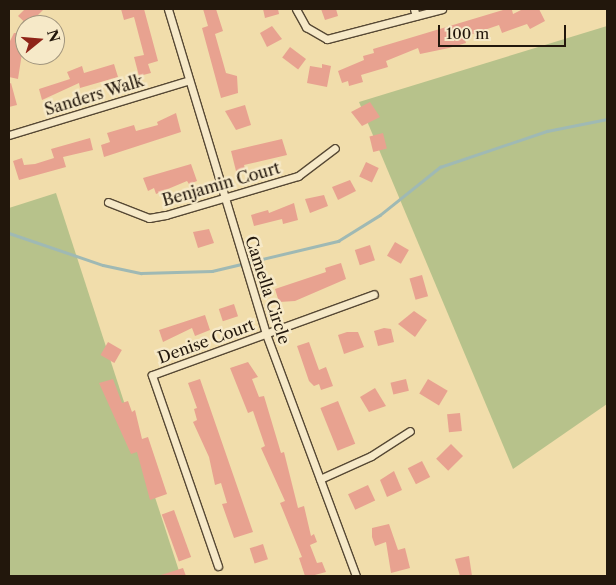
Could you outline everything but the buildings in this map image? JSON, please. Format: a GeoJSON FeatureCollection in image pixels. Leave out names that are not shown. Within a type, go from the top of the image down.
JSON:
{"type":"FeatureCollection","features":[{"type":"Feature","properties":{"kind":"street","name":"Camella Circle"},"geometry":{"type":"LineString","coordinates":[[168,9],[187,81],[266,334],[356,576]]}},
{"type":"Feature","properties":{"kind":"street"},"geometry":{"type":"LineString","coordinates":[[296,9],[306,27],[327,40],[415,12],[442,9]]}},
{"type":"Feature","properties":{"kind":"street","name":"Sanders Walk"},"geometry":{"type":"LineString","coordinates":[[9,135],[187,81]]}},
{"type":"Feature","properties":{"kind":"street","name":"Benjamin Court"},"geometry":{"type":"LineString","coordinates":[[108,202],[149,218],[298,176],[335,148]]}},
{"type":"Feature","properties":{"kind":"street","name":"Denise Court"},"geometry":{"type":"LineString","coordinates":[[218,566],[152,376],[374,294]]}},
{"type":"Feature","properties":{"kind":"street"},"geometry":{"type":"LineString","coordinates":[[320,479],[370,456],[410,431]]}},
{"type":"Feature","properties":{"kind":"green space"},"geometry":{"type":"Polygon","coordinates":[[[607,26],[607,404],[513,469],[359,102],[607,26]]]}},
{"type":"Feature","properties":{"kind":"green space"},"geometry":{"type":"Polygon","coordinates":[[[56,193],[179,571],[163,576],[9,576],[9,208],[56,193]]]}},
{"type":"Feature","properties":{"kind":"waterway"},"geometry":{"type":"LineString","coordinates":[[9,233],[103,265],[141,273],[212,271],[338,241],[380,215],[440,167],[547,131],[607,119]]}}]}
